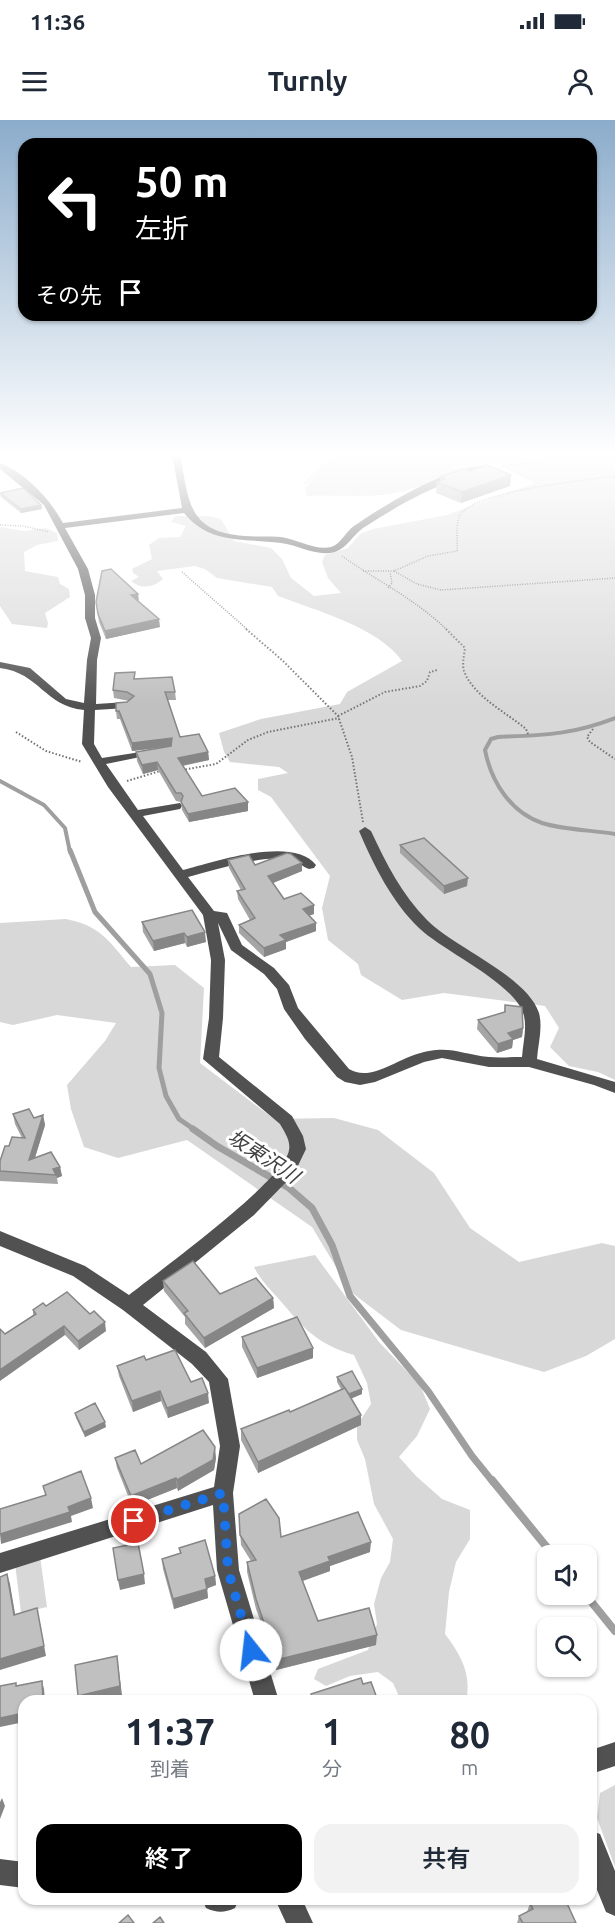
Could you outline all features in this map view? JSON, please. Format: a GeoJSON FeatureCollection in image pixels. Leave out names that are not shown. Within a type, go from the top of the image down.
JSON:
{"type":"FeatureCollection","features":[{"type":"Feature","properties":{"kind":"street"},"geometry":{"type":"LineString","coordinates":[[66,538],[83,569],[90,595],[90,618],[96,638],[89,706],[88,744],[112,784],[210,915],[218,960],[216,1018],[211,1059],[286,1120],[295,1136],[298,1149],[288,1170],[248,1210],[130,1305]]}},
{"type":"Feature","properties":{"kind":"street"},"geometry":{"type":"LineString","coordinates":[[237,538],[281,540],[326,550],[335,549],[346,538]]}},
{"type":"Feature","properties":{"kind":"street"},"geometry":{"type":"LineString","coordinates":[[0,665],[24,669],[36,675],[61,700],[70,705],[127,705]]}},
{"type":"Feature","properties":{"kind":"street"},"geometry":{"type":"LineString","coordinates":[[99,762],[167,750]]}},
{"type":"Feature","properties":{"kind":"street"},"geometry":{"type":"LineString","coordinates":[[136,814],[176,806]]}},
{"type":"Feature","properties":{"kind":"street"},"geometry":{"type":"LineString","coordinates":[[365,831],[383,869],[409,909],[434,933],[510,987],[528,1005],[533,1018],[529,1062]]}},
{"type":"Feature","properties":{"kind":"street"},"geometry":{"type":"LineString","coordinates":[[181,875],[242,860],[284,856],[297,856],[309,865]]}},
{"type":"Feature","properties":{"kind":"street"},"geometry":{"type":"LineString","coordinates":[[210,915],[222,916],[236,947],[269,971],[284,988],[291,1009],[310,1035],[343,1073],[351,1077],[360,1080],[375,1077],[430,1054],[452,1054],[489,1062],[529,1062],[599,1081],[615,1088]]}},
{"type":"Feature","properties":{"kind":"street"},"geometry":{"type":"LineString","coordinates":[[0,1238],[79,1271],[130,1305],[199,1358],[218,1379],[230,1446],[223,1493],[228,1570],[265,1695]]}},
{"type":"Feature","properties":{"kind":"street"},"geometry":{"type":"LineString","coordinates":[[0,1563],[223,1493]]}},
{"type":"Feature","properties":{"kind":"street"},"geometry":{"type":"LineString","coordinates":[[597,1760],[615,1754]]}},
{"type":"Feature","properties":{"kind":"street"},"geometry":{"type":"LineString","coordinates":[[597,1858],[615,1903]]}},
{"type":"Feature","properties":{"kind":"street"},"geometry":{"type":"LineString","coordinates":[[0,1872],[18,1874]]}},
{"type":"Feature","properties":{"kind":"street"},"geometry":{"type":"LineString","coordinates":[[291,1905],[300,1923]]}},
{"type":"Feature","properties":{"kind":"path"},"geometry":{"type":"LineString","coordinates":[[392,571],[428,556],[457,551],[457,538]]}},
{"type":"Feature","properties":{"kind":"path"},"geometry":{"type":"LineString","coordinates":[[335,549],[388,588],[428,611],[445,626],[465,648],[463,660],[466,676],[484,695],[526,729],[528,734]]}},
{"type":"Feature","properties":{"kind":"path"},"geometry":{"type":"LineString","coordinates":[[363,571],[392,571],[402,574],[417,584],[441,590],[615,578]]}},
{"type":"Feature","properties":{"kind":"path"},"geometry":{"type":"LineString","coordinates":[[388,588],[392,583],[392,571]]}},
{"type":"Feature","properties":{"kind":"path"},"geometry":{"type":"LineString","coordinates":[[182,572],[282,660],[339,717],[352,757],[365,831]]}},
{"type":"Feature","properties":{"kind":"path"},"geometry":{"type":"LineString","coordinates":[[182,770],[216,764],[248,740],[268,732],[339,717],[385,692],[420,686],[427,681],[430,672],[437,670]]}},
{"type":"Feature","properties":{"kind":"path"},"geometry":{"type":"LineString","coordinates":[[593,729],[587,737],[590,742],[615,759]]}},
{"type":"Feature","properties":{"kind":"path"},"geometry":{"type":"LineString","coordinates":[[16,732],[60,757],[99,762]]}},
{"type":"Feature","properties":{"kind":"path"},"geometry":{"type":"LineString","coordinates":[[112,784],[151,772],[170,770]]}},
{"type":"Feature","properties":{"kind":"shaded area"},"geometry":{"type":"Polygon","coordinates":[[[0,538],[58,538],[58,541],[37,545],[24,552],[25,571],[58,577],[60,584],[69,589],[70,597],[45,613],[47,628],[12,624],[0,606],[0,538]]]}},
{"type":"Feature","properties":{"kind":"shaded area"},"geometry":{"type":"Polygon","coordinates":[[[159,538],[232,538],[234,541],[271,548],[282,559],[291,578],[314,596],[341,593],[328,578],[322,562],[325,555],[348,548],[356,538],[615,538],[615,1080],[598,1072],[569,1066],[550,1047],[559,1028],[545,1006],[444,993],[402,1000],[361,975],[358,964],[328,940],[322,908],[330,876],[271,797],[258,790],[258,779],[288,773],[279,767],[230,762],[224,752],[219,733],[261,719],[340,704],[347,692],[402,661],[391,649],[363,629],[346,621],[278,596],[272,587],[217,578],[205,569],[195,566],[157,571],[163,579],[152,586],[139,586],[131,581],[139,577],[133,573],[132,569],[152,559],[149,545],[159,538]]]}},
{"type":"Feature","properties":{"kind":"shaded area"},"geometry":{"type":"Polygon","coordinates":[[[66,919],[96,930],[110,942],[131,967],[175,965],[204,988],[200,1063],[274,1119],[334,1118],[378,1130],[434,1173],[470,1228],[519,1262],[602,1243],[615,1246],[615,1339],[586,1356],[544,1372],[401,1330],[351,1292],[312,1227],[187,1140],[118,1158],[84,1147],[71,1109],[67,1085],[105,1041],[116,1023],[57,1015],[13,1025],[0,1022],[0,923],[66,919]]]}},
{"type":"Feature","properties":{"kind":"shaded area"},"geometry":{"type":"Polygon","coordinates":[[[315,1255],[379,1342],[420,1385],[430,1409],[417,1436],[399,1457],[442,1499],[470,1510],[470,1539],[456,1562],[449,1592],[445,1634],[464,1666],[467,1695],[398,1695],[393,1683],[378,1672],[350,1676],[326,1686],[314,1679],[318,1669],[368,1650],[377,1624],[374,1604],[381,1578],[390,1562],[393,1539],[374,1504],[365,1459],[357,1440],[357,1425],[371,1404],[367,1383],[354,1355],[329,1345],[310,1333],[267,1286],[254,1267],[315,1255]]]}},
{"type":"Feature","properties":{"kind":"shaded area"},"geometry":{"type":"Polygon","coordinates":[[[40,1556],[47,1607],[21,1613],[15,1563],[40,1556]]]}},
{"type":"Feature","properties":{"kind":"shaded area"},"geometry":{"type":"Polygon","coordinates":[[[615,1785],[615,1867],[597,1818],[600,1793],[615,1785]]]}},
{"type":"Feature","properties":{"kind":"building"},"geometry":{"type":"Polygon","coordinates":[[[111,569],[138,594],[131,595],[159,619],[105,631],[96,602],[102,571],[111,569]]]}},
{"type":"Feature","properties":{"kind":"building"},"geometry":{"type":"Polygon","coordinates":[[[135,672],[134,679],[172,677],[175,692],[165,692],[180,737],[199,734],[208,752],[178,758],[202,796],[235,788],[248,802],[188,814],[181,802],[183,796],[181,793],[176,793],[157,762],[142,765],[136,752],[171,746],[172,738],[132,743],[119,711],[116,711],[116,703],[127,702],[134,696],[127,692],[113,690],[115,673],[135,672]]]}},
{"type":"Feature","properties":{"kind":"building"},"geometry":{"type":"Polygon","coordinates":[[[424,838],[468,878],[444,886],[400,845],[424,838]]]}},
{"type":"Feature","properties":{"kind":"building"},"geometry":{"type":"Polygon","coordinates":[[[287,853],[302,863],[268,876],[284,899],[301,893],[314,905],[303,909],[316,923],[280,935],[286,940],[264,948],[239,925],[255,918],[237,891],[245,889],[228,860],[249,855],[255,865],[287,853]]]}},
{"type":"Feature","properties":{"kind":"building"},"geometry":{"type":"Polygon","coordinates":[[[192,910],[205,932],[187,937],[184,933],[153,941],[142,922],[192,910]]]}},
{"type":"Feature","properties":{"kind":"building"},"geometry":{"type":"Polygon","coordinates":[[[505,1005],[522,1007],[523,1028],[508,1033],[513,1039],[498,1044],[478,1020],[505,1012],[505,1005]]]}},
{"type":"Feature","properties":{"kind":"building"},"geometry":{"type":"Polygon","coordinates":[[[29,1109],[34,1118],[43,1115],[29,1160],[51,1152],[60,1167],[53,1169],[56,1175],[0,1171],[0,1161],[5,1146],[9,1146],[12,1137],[25,1138],[13,1114],[29,1109]]]}},
{"type":"Feature","properties":{"kind":"building"},"geometry":{"type":"Polygon","coordinates":[[[193,1261],[220,1294],[256,1278],[273,1298],[204,1338],[184,1313],[188,1311],[163,1281],[193,1261]]]}},
{"type":"Feature","properties":{"kind":"building"},"geometry":{"type":"Polygon","coordinates":[[[67,1292],[90,1314],[94,1311],[105,1322],[78,1341],[64,1326],[0,1370],[0,1329],[5,1334],[36,1314],[33,1310],[43,1303],[46,1306],[67,1292]]]}},
{"type":"Feature","properties":{"kind":"building"},"geometry":{"type":"Polygon","coordinates":[[[297,1317],[313,1348],[257,1368],[242,1337],[297,1317]]]}},
{"type":"Feature","properties":{"kind":"building"},"geometry":{"type":"Polygon","coordinates":[[[175,1350],[191,1382],[202,1378],[208,1393],[167,1408],[160,1391],[132,1401],[117,1366],[144,1356],[146,1360],[175,1350]]]}},
{"type":"Feature","properties":{"kind":"building"},"geometry":{"type":"Polygon","coordinates":[[[352,1371],[362,1389],[349,1394],[337,1377],[352,1371]]]}},
{"type":"Feature","properties":{"kind":"building"},"geometry":{"type":"Polygon","coordinates":[[[345,1388],[361,1415],[258,1462],[241,1429],[289,1410],[290,1412],[345,1388]]]}},
{"type":"Feature","properties":{"kind":"building"},"geometry":{"type":"Polygon","coordinates":[[[95,1403],[105,1422],[84,1432],[75,1413],[95,1403]]]}},
{"type":"Feature","properties":{"kind":"building"},"geometry":{"type":"Polygon","coordinates":[[[203,1430],[215,1447],[213,1460],[177,1480],[176,1478],[131,1496],[115,1458],[135,1450],[141,1464],[203,1430]]]}},
{"type":"Feature","properties":{"kind":"building"},"geometry":{"type":"Polygon","coordinates":[[[81,1471],[91,1498],[68,1507],[70,1512],[0,1534],[0,1509],[46,1495],[43,1486],[81,1471]]]}},
{"type":"Feature","properties":{"kind":"building"},"geometry":{"type":"Polygon","coordinates":[[[266,1499],[279,1518],[281,1537],[358,1512],[371,1542],[328,1557],[330,1561],[299,1572],[318,1621],[369,1608],[377,1635],[276,1660],[268,1625],[265,1626],[247,1562],[256,1560],[240,1535],[239,1514],[266,1499]]]}},
{"type":"Feature","properties":{"kind":"building"},"geometry":{"type":"Polygon","coordinates":[[[205,1540],[215,1576],[205,1579],[207,1589],[173,1599],[162,1559],[181,1553],[179,1548],[205,1540]]]}},
{"type":"Feature","properties":{"kind":"building"},"geometry":{"type":"Polygon","coordinates":[[[138,1543],[144,1574],[118,1580],[113,1548],[138,1543]]]}},
{"type":"Feature","properties":{"kind":"building"},"geometry":{"type":"Polygon","coordinates":[[[7,1574],[14,1615],[37,1608],[44,1646],[0,1659],[0,1577],[7,1574]]]}},
{"type":"Feature","properties":{"kind":"building"},"geometry":{"type":"Polygon","coordinates":[[[117,1656],[120,1686],[78,1695],[75,1665],[117,1656]]]}},
{"type":"Feature","properties":{"kind":"building"},"geometry":{"type":"Polygon","coordinates":[[[361,1678],[363,1684],[371,1682],[376,1695],[311,1695],[361,1678]]]}},
{"type":"Feature","properties":{"kind":"building"},"geometry":{"type":"Polygon","coordinates":[[[42,1681],[43,1695],[18,1695],[18,1714],[0,1718],[0,1686],[16,1683],[16,1686],[42,1681]]]}},
{"type":"Feature","properties":{"kind":"building"},"geometry":{"type":"Polygon","coordinates":[[[531,1905],[568,1905],[576,1923],[523,1923],[519,1916],[533,1909],[531,1905]]]}},
{"type":"Feature","properties":{"kind":"building"},"geometry":{"type":"Polygon","coordinates":[[[128,1915],[134,1923],[119,1923],[128,1915]]]}},
{"type":"Feature","properties":{"kind":"building"},"geometry":{"type":"Polygon","coordinates":[[[160,1917],[164,1923],[153,1923],[160,1917]]]}},
{"type":"Feature","properties":{"kind":"waterway"},"geometry":{"type":"LineString","coordinates":[[615,718],[571,731],[498,737],[491,739],[485,750],[497,784],[520,811],[542,823],[615,834]]}},
{"type":"Feature","properties":{"kind":"waterway","name":"坂東沢川"},"geometry":{"type":"LineString","coordinates":[[0,781],[44,805],[65,828],[70,852]]}},
{"type":"Feature","properties":{"kind":"waterway","name":"坂東沢川"},"geometry":{"type":"LineString","coordinates":[[70,850],[95,912],[150,974],[162,1013],[159,1068],[166,1096],[179,1119],[195,1130]]}},
{"type":"Feature","properties":{"kind":"waterway","name":"坂東沢川"},"geometry":{"type":"LineString","coordinates":[[193,1129],[217,1146],[289,1188],[312,1208],[332,1245],[350,1296],[428,1391],[472,1456],[493,1482]]}},
{"type":"Feature","properties":{"kind":"waterway","name":"坂東沢川"},"geometry":{"type":"LineString","coordinates":[[492,1480],[545,1545]]}},
{"type":"Feature","properties":{"kind":"waterway","name":"坂東沢川"},"geometry":{"type":"LineString","coordinates":[[594,1605],[615,1631]]}},
{"type":"Feature","properties":{"kind":"route"},"geometry":{"type":"LineString","coordinates":[[134,1521],[223,1493],[228,1570],[251,1650]]}}]}
